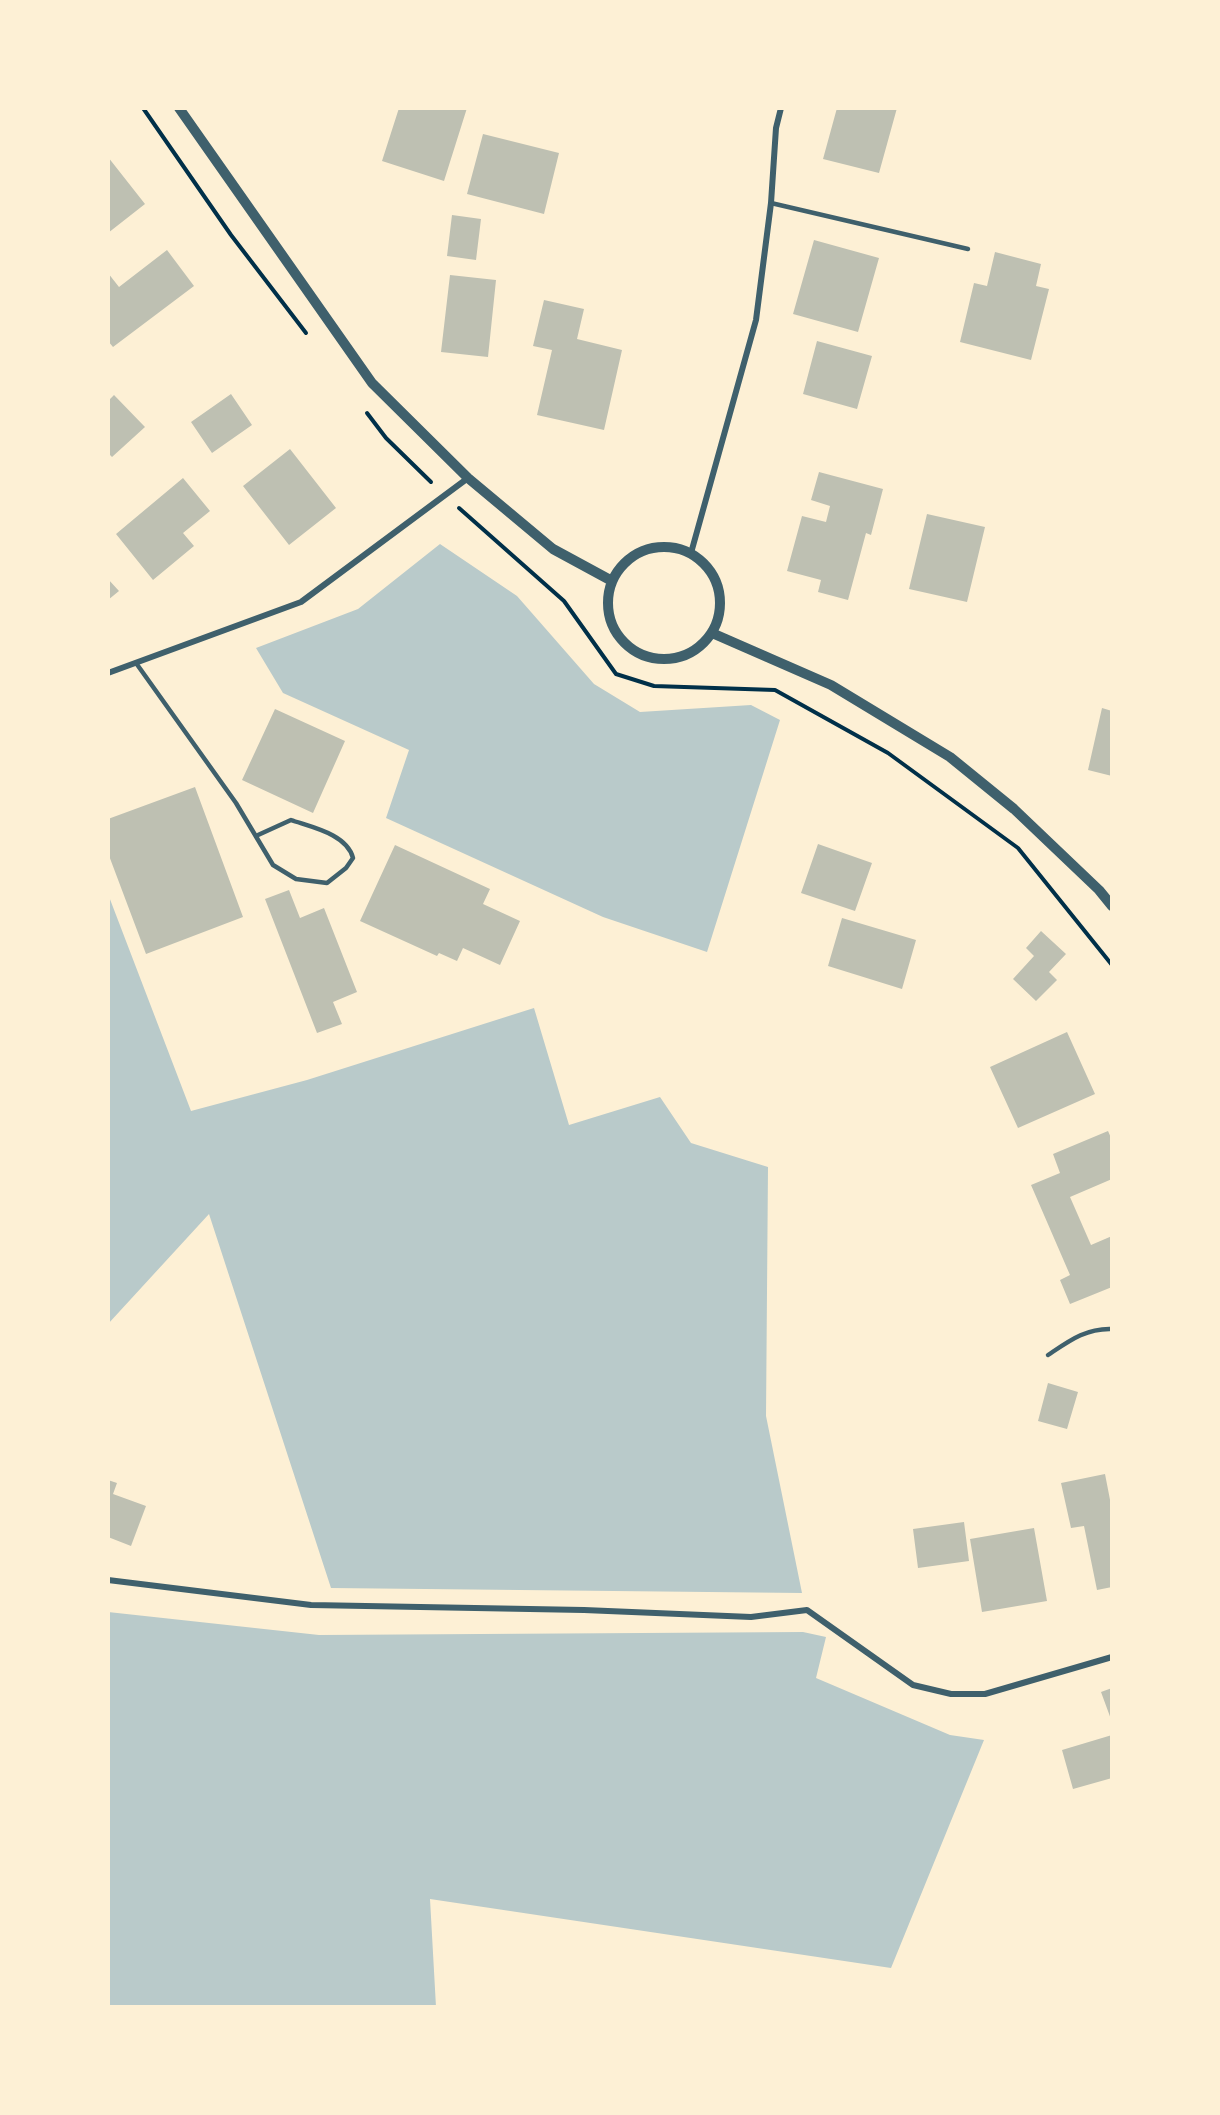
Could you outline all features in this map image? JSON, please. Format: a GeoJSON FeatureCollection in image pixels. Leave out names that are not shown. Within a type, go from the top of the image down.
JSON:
{"type":"FeatureCollection","features":[{"type":"Feature","properties":{"kind":"street"},"geometry":{"type":"LineString","coordinates":[[179,108],[372,383],[468,478],[553,549],[612,581]]}},
{"type":"Feature","properties":{"kind":"street"},"geometry":{"type":"LineString","coordinates":[[691,553],[756,321],[771,203],[776,128],[781,108]]}},
{"type":"Feature","properties":{"kind":"street"},"geometry":{"type":"LineString","coordinates":[[108,673],[301,602],[468,478]]}},
{"type":"Feature","properties":{"kind":"street"},"geometry":{"type":"LineString","coordinates":[[674,546],[691,553],[706,564],[716,580],[721,598],[719,616],[712,633],[700,647],[684,656],[666,659],[648,657],[631,649],[618,635],[610,618],[608,599],[612,581],[622,565],[637,553],[646,550],[674,546]]}},
{"type":"Feature","properties":{"kind":"street"},"geometry":{"type":"LineString","coordinates":[[712,633],[831,685],[950,757],[1014,809],[1099,890],[1112,906]]}},
{"type":"Feature","properties":{"kind":"street"},"geometry":{"type":"LineString","coordinates":[[108,1580],[311,1605],[584,1610],[751,1617],[807,1610],[913,1685],[951,1694],[985,1694],[1112,1657]]}},
{"type":"Feature","properties":{"kind":"lane"},"geometry":{"type":"LineString","coordinates":[[771,203],[968,249]]}},
{"type":"Feature","properties":{"kind":"lane"},"geometry":{"type":"LineString","coordinates":[[136,663],[258,836],[273,865],[296,879],[327,883],[346,868],[353,858],[351,851],[331,834],[291,820],[258,836]]}},
{"type":"Feature","properties":{"kind":"lane"},"geometry":{"type":"LineString","coordinates":[[1048,1355],[1081,1334],[1098,1329],[1112,1329]]}},
{"type":"Feature","properties":{"kind":"shaded area"},"geometry":{"type":"Polygon","coordinates":[[[440,544],[517,596],[594,684],[640,712],[751,705],[780,720],[707,952],[603,917],[386,818],[409,750],[283,693],[256,648],[358,609],[440,544]]]}},
{"type":"Feature","properties":{"kind":"shaded area"},"geometry":{"type":"Polygon","coordinates":[[[108,894],[191,1111],[307,1080],[534,1008],[569,1125],[660,1097],[691,1143],[768,1167],[766,1416],[802,1593],[331,1588],[209,1214],[108,1324],[108,894]]]}},
{"type":"Feature","properties":{"kind":"shaded area"},"geometry":{"type":"Polygon","coordinates":[[[108,1612],[319,1635],[803,1632],[826,1637],[816,1678],[950,1735],[984,1740],[891,1968],[430,1899],[436,2007],[108,2007],[108,1612]]]}},
{"type":"Feature","properties":{"kind":"building"},"geometry":{"type":"Polygon","coordinates":[[[399,108],[467,108],[444,181],[382,161],[399,108]]]}},
{"type":"Feature","properties":{"kind":"building"},"geometry":{"type":"Polygon","coordinates":[[[837,108],[897,108],[879,173],[823,159],[837,108]]]}},
{"type":"Feature","properties":{"kind":"building"},"geometry":{"type":"Polygon","coordinates":[[[483,134],[559,153],[544,214],[467,194],[483,134]]]}},
{"type":"Feature","properties":{"kind":"building"},"geometry":{"type":"Polygon","coordinates":[[[108,157],[145,204],[108,233],[108,157]]]}},
{"type":"Feature","properties":{"kind":"building"},"geometry":{"type":"Polygon","coordinates":[[[452,215],[481,219],[476,260],[447,256],[452,215]]]}},
{"type":"Feature","properties":{"kind":"building"},"geometry":{"type":"Polygon","coordinates":[[[814,240],[879,258],[858,332],[793,314],[814,240]]]}},
{"type":"Feature","properties":{"kind":"building"},"geometry":{"type":"Polygon","coordinates":[[[167,250],[194,286],[113,347],[108,341],[108,273],[119,287],[167,250]]]}},
{"type":"Feature","properties":{"kind":"building"},"geometry":{"type":"Polygon","coordinates":[[[995,252],[1041,264],[1036,286],[1049,289],[1031,360],[960,342],[974,283],[987,286],[995,252]]]}},
{"type":"Feature","properties":{"kind":"building"},"geometry":{"type":"Polygon","coordinates":[[[450,275],[496,280],[488,357],[441,352],[450,275]]]}},
{"type":"Feature","properties":{"kind":"building"},"geometry":{"type":"Polygon","coordinates":[[[544,300],[584,309],[577,339],[622,350],[604,430],[537,415],[552,350],[533,346],[544,300]]]}},
{"type":"Feature","properties":{"kind":"building"},"geometry":{"type":"Polygon","coordinates":[[[817,341],[872,356],[857,409],[803,394],[817,341]]]}},
{"type":"Feature","properties":{"kind":"building"},"geometry":{"type":"Polygon","coordinates":[[[231,394],[252,425],[212,453],[191,422],[231,394]]]}},
{"type":"Feature","properties":{"kind":"building"},"geometry":{"type":"Polygon","coordinates":[[[114,395],[145,427],[112,457],[108,453],[108,401],[114,395]]]}},
{"type":"Feature","properties":{"kind":"building"},"geometry":{"type":"Polygon","coordinates":[[[290,449],[336,508],[289,545],[243,486],[290,449]]]}},
{"type":"Feature","properties":{"kind":"building"},"geometry":{"type":"Polygon","coordinates":[[[819,472],[883,489],[871,535],[866,533],[848,600],[818,592],[821,580],[787,571],[802,516],[826,522],[830,506],[811,500],[819,472]]]}},
{"type":"Feature","properties":{"kind":"building"},"geometry":{"type":"Polygon","coordinates":[[[183,478],[210,511],[183,533],[194,546],[153,580],[116,534],[183,478]]]}},
{"type":"Feature","properties":{"kind":"building"},"geometry":{"type":"Polygon","coordinates":[[[927,514],[985,527],[967,602],[909,589],[927,514]]]}},
{"type":"Feature","properties":{"kind":"building"},"geometry":{"type":"Polygon","coordinates":[[[108,579],[119,591],[108,600],[108,579]]]}},
{"type":"Feature","properties":{"kind":"building"},"geometry":{"type":"Polygon","coordinates":[[[1102,708],[1112,711],[1112,776],[1088,770],[1102,708]]]}},
{"type":"Feature","properties":{"kind":"building"},"geometry":{"type":"Polygon","coordinates":[[[275,709],[345,741],[313,813],[242,780],[275,709]]]}},
{"type":"Feature","properties":{"kind":"building"},"geometry":{"type":"Polygon","coordinates":[[[195,787],[243,917],[146,954],[108,853],[108,819],[195,787]]]}},
{"type":"Feature","properties":{"kind":"building"},"geometry":{"type":"Polygon","coordinates":[[[818,844],[872,863],[855,911],[801,893],[818,844]]]}},
{"type":"Feature","properties":{"kind":"building"},"geometry":{"type":"Polygon","coordinates":[[[395,845],[490,889],[483,904],[520,921],[500,965],[463,948],[457,961],[439,953],[437,956],[360,921],[395,845]]]}},
{"type":"Feature","properties":{"kind":"building"},"geometry":{"type":"Polygon","coordinates":[[[289,890],[300,918],[324,908],[357,992],[333,1002],[342,1024],[317,1033],[265,899],[289,890]]]}},
{"type":"Feature","properties":{"kind":"building"},"geometry":{"type":"Polygon","coordinates":[[[842,918],[916,940],[902,989],[828,966],[842,918]]]}},
{"type":"Feature","properties":{"kind":"building"},"geometry":{"type":"Polygon","coordinates":[[[1041,931],[1066,954],[1049,972],[1057,980],[1036,1001],[1013,979],[1034,956],[1026,948],[1041,931]]]}},
{"type":"Feature","properties":{"kind":"building"},"geometry":{"type":"Polygon","coordinates":[[[1067,1032],[1095,1094],[1018,1128],[990,1067],[1067,1032]]]}},
{"type":"Feature","properties":{"kind":"building"},"geometry":{"type":"Polygon","coordinates":[[[1108,1131],[1112,1140],[1112,1179],[1070,1197],[1091,1245],[1112,1236],[1112,1287],[1070,1304],[1060,1280],[1070,1275],[1031,1185],[1060,1173],[1053,1154],[1108,1131]]]}},
{"type":"Feature","properties":{"kind":"building"},"geometry":{"type":"Polygon","coordinates":[[[1048,1383],[1078,1392],[1067,1429],[1038,1421],[1048,1383]]]}},
{"type":"Feature","properties":{"kind":"building"},"geometry":{"type":"Polygon","coordinates":[[[1105,1474],[1112,1510],[1112,1587],[1097,1590],[1084,1526],[1071,1528],[1061,1483],[1105,1474]]]}},
{"type":"Feature","properties":{"kind":"building"},"geometry":{"type":"Polygon","coordinates":[[[108,1480],[117,1483],[113,1494],[146,1506],[131,1546],[108,1537],[108,1480]]]}},
{"type":"Feature","properties":{"kind":"building"},"geometry":{"type":"Polygon","coordinates":[[[964,1522],[969,1561],[918,1568],[913,1529],[964,1522]]]}},
{"type":"Feature","properties":{"kind":"building"},"geometry":{"type":"Polygon","coordinates":[[[1034,1528],[1047,1601],[982,1612],[970,1539],[1034,1528]]]}},
{"type":"Feature","properties":{"kind":"building"},"geometry":{"type":"Polygon","coordinates":[[[1112,1688],[1112,1722],[1101,1692],[1112,1688]]]}},
{"type":"Feature","properties":{"kind":"building"},"geometry":{"type":"Polygon","coordinates":[[[1112,1735],[1112,1778],[1073,1789],[1062,1750],[1112,1735]]]}}]}
